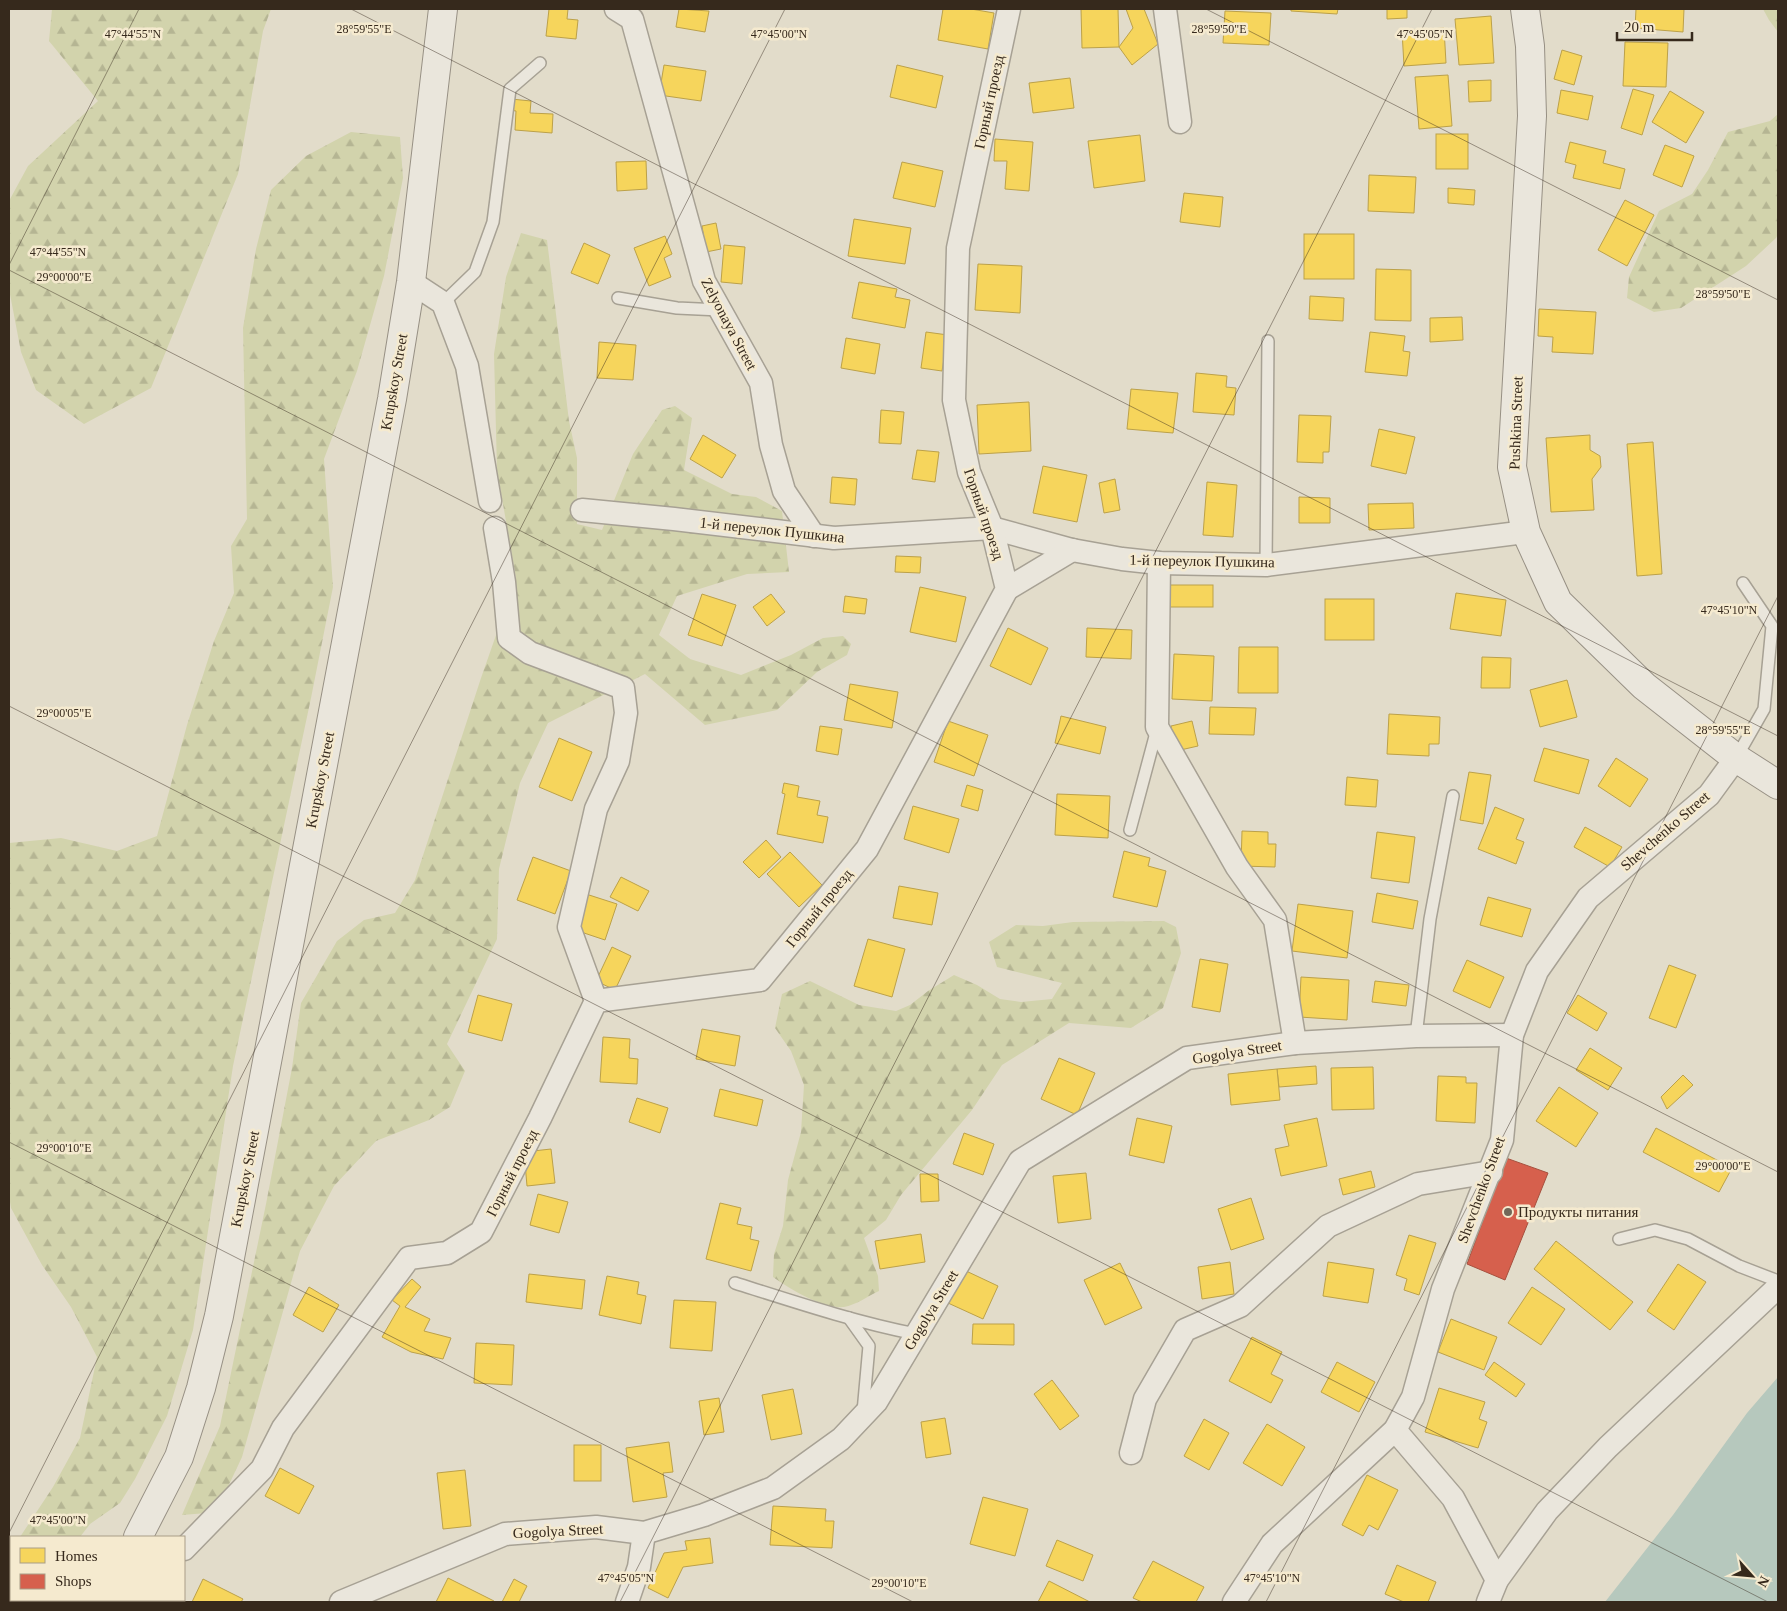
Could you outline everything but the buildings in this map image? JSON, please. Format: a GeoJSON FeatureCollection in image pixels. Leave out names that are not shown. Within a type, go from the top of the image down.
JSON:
{"type":"FeatureCollection","features":[{"type":"Feature","properties":{"kind":"street","name":"Krupskoy Street"},"geometry":{"type":"LineString","coordinates":[[139,1536],[179,1456],[202,1388],[219,1316],[392,399],[411,282],[443,9]]}},
{"type":"Feature","properties":{"kind":"street","name":"Горный проезд"},"geometry":{"type":"LineString","coordinates":[[185,1548],[262,1469],[283,1428],[409,1258],[447,1253],[481,1232],[540,1118],[596,1001],[760,980],[867,849],[1007,589],[992,528],[968,472],[954,400],[958,248],[1009,9]]}},
{"type":"Feature","properties":{"kind":"street"},"geometry":{"type":"LineString","coordinates":[[1165,9],[1180,122]]}},
{"type":"Feature","properties":{"kind":"street","name":"Pushkina Street"},"geometry":{"type":"LineString","coordinates":[[1525,9],[1530,46],[1532,116],[1512,467],[1526,532],[1558,602],[1644,686],[1736,758],[1778,785]]}},
{"type":"Feature","properties":{"kind":"street","name":"Zelyonaya Street"},"geometry":{"type":"LineString","coordinates":[[627,12],[704,281],[761,383],[771,445],[784,491],[814,536]]}},
{"type":"Feature","properties":{"kind":"street"},"geometry":{"type":"LineString","coordinates":[[411,282],[443,303],[467,366],[490,501]]}},
{"type":"Feature","properties":{"kind":"street","name":"1-й переулок Пушкина"},"geometry":{"type":"LineString","coordinates":[[582,510],[834,538],[866,538],[992,528],[1072,550],[1122,559],[1266,565],[1526,532]]}},
{"type":"Feature","properties":{"kind":"street"},"geometry":{"type":"LineString","coordinates":[[495,528],[504,582],[509,638],[530,653],[624,688],[626,713],[618,762],[596,809],[569,927],[596,1001]]}},
{"type":"Feature","properties":{"kind":"street"},"geometry":{"type":"LineString","coordinates":[[1007,589],[1072,550]]}},
{"type":"Feature","properties":{"kind":"street"},"geometry":{"type":"LineString","coordinates":[[1159,562],[1157,727],[1237,867],[1275,920],[1295,1043]]}},
{"type":"Feature","properties":{"kind":"street","name":"Shevchenko Street"},"geometry":{"type":"LineString","coordinates":[[1234,1602],[1272,1544],[1396,1430],[1413,1397],[1443,1289],[1491,1172],[1502,1140],[1512,1035],[1537,971],[1588,898],[1709,795],[1736,758]]}},
{"type":"Feature","properties":{"kind":"street","name":"Gogolya Street"},"geometry":{"type":"LineString","coordinates":[[341,1602],[505,1534],[596,1527],[644,1533],[704,1515],[773,1488],[841,1439],[876,1402],[1020,1161],[1187,1058],[1295,1043],[1416,1036],[1512,1035]]}},
{"type":"Feature","properties":{"kind":"street"},"geometry":{"type":"LineString","coordinates":[[1131,1453],[1145,1399],[1185,1330],[1240,1306],[1328,1226],[1418,1184],[1491,1172]]}},
{"type":"Feature","properties":{"kind":"street"},"geometry":{"type":"LineString","coordinates":[[1488,1602],[1498,1580],[1547,1511],[1608,1447],[1778,1287]]}},
{"type":"Feature","properties":{"kind":"street"},"geometry":{"type":"LineString","coordinates":[[1396,1430],[1453,1498],[1498,1580]]}},
{"type":"Feature","properties":{"kind":"street"},"geometry":{"type":"LineString","coordinates":[[628,1602],[639,1567],[644,1533]]}},
{"type":"Feature","properties":{"kind":"street"},"geometry":{"type":"LineString","coordinates":[[101,1601],[107,1602]]}},
{"type":"Feature","properties":{"kind":"lane"},"geometry":{"type":"LineString","coordinates":[[443,303],[475,272],[494,222],[510,90],[540,63]]}},
{"type":"Feature","properties":{"kind":"lane"},"geometry":{"type":"LineString","coordinates":[[618,298],[677,308],[720,310]]}},
{"type":"Feature","properties":{"kind":"lane"},"geometry":{"type":"LineString","coordinates":[[1266,565],[1268,341]]}},
{"type":"Feature","properties":{"kind":"lane"},"geometry":{"type":"LineString","coordinates":[[1736,758],[1764,709],[1772,626],[1743,583]]}},
{"type":"Feature","properties":{"kind":"lane"},"geometry":{"type":"LineString","coordinates":[[1130,830],[1157,727]]}},
{"type":"Feature","properties":{"kind":"lane"},"geometry":{"type":"LineString","coordinates":[[1416,1036],[1430,919],[1453,796]]}},
{"type":"Feature","properties":{"kind":"lane"},"geometry":{"type":"LineString","coordinates":[[1619,1239],[1655,1230],[1688,1239],[1739,1266],[1778,1281]]}},
{"type":"Feature","properties":{"kind":"lane"},"geometry":{"type":"LineString","coordinates":[[735,1283],[884,1328],[916,1334]]}},
{"type":"Feature","properties":{"kind":"lane"},"geometry":{"type":"LineString","coordinates":[[849,1318],[869,1346],[863,1416]]}},
{"type":"Feature","properties":{"kind":"green space"},"geometry":{"type":"Polygon","coordinates":[[[52,9],[271,9],[263,31],[238,174],[151,388],[84,424],[36,390],[21,352],[9,289],[9,201],[28,166],[98,101],[49,41],[52,9]]]}},
{"type":"Feature","properties":{"kind":"green space"},"geometry":{"type":"Polygon","coordinates":[[[1763,9],[1778,9],[1778,32],[1769,20],[1763,9]]]}},
{"type":"Feature","properties":{"kind":"green space"},"geometry":{"type":"Polygon","coordinates":[[[1778,114],[1778,234],[1776,238],[1746,266],[1681,308],[1654,312],[1627,298],[1629,277],[1659,211],[1692,194],[1708,170],[1728,132],[1770,121],[1778,114]]]}},
{"type":"Feature","properties":{"kind":"green space"},"geometry":{"type":"Polygon","coordinates":[[[351,132],[400,137],[403,178],[384,276],[357,371],[324,459],[333,587],[233,1066],[193,1330],[167,1416],[135,1479],[120,1503],[90,1524],[81,1536],[21,1536],[53,1487],[80,1438],[97,1357],[71,1307],[42,1265],[11,1208],[9,1196],[9,843],[61,838],[117,851],[157,836],[187,725],[214,641],[234,593],[231,546],[247,519],[243,328],[256,249],[271,190],[306,156],[351,132]]]}},
{"type":"Feature","properties":{"kind":"green space"},"geometry":{"type":"Polygon","coordinates":[[[521,233],[547,240],[569,421],[577,458],[577,524],[602,530],[633,454],[662,410],[675,406],[692,418],[684,470],[732,494],[756,497],[782,511],[789,572],[747,574],[677,596],[659,635],[690,659],[741,675],[791,655],[823,638],[843,636],[851,644],[847,655],[817,672],[777,710],[705,725],[645,674],[548,723],[520,783],[499,869],[497,939],[447,1044],[465,1071],[450,1107],[429,1120],[376,1141],[334,1186],[300,1251],[242,1457],[226,1491],[207,1513],[182,1515],[220,1426],[266,1204],[292,1068],[301,1003],[337,941],[364,920],[395,913],[415,880],[516,578],[497,470],[494,354],[506,277],[521,233]]]}},
{"type":"Feature","properties":{"kind":"green space"},"geometry":{"type":"Polygon","coordinates":[[[1164,921],[1176,927],[1181,953],[1163,1008],[1131,1028],[1069,1023],[1002,1065],[972,1110],[901,1195],[886,1220],[864,1238],[878,1276],[879,1291],[853,1304],[835,1307],[816,1302],[773,1277],[774,1254],[783,1226],[788,1180],[801,1132],[804,1085],[791,1051],[775,1028],[782,994],[810,981],[859,1005],[896,1011],[910,1005],[954,975],[977,985],[1000,999],[1021,1002],[1052,999],[1062,983],[997,967],[989,942],[1016,925],[1043,926],[1073,922],[1164,921]]]}},
{"type":"Feature","properties":{"kind":"green space"},"geometry":{"type":"Polygon","coordinates":[[[10,1554],[10,1601],[58,1602],[9,1602],[10,1554]]]}},
{"type":"Feature","properties":{"kind":"shaded area"},"geometry":{"type":"Polygon","coordinates":[[[1778,1377],[1778,1602],[1605,1602],[1673,1515],[1747,1413],[1778,1377]]]}},
{"type":"Feature","properties":{"kind":"place","name":"Продукты питания"},"geometry":{"type":"Point","coordinates":[1508,1212]}}]}
